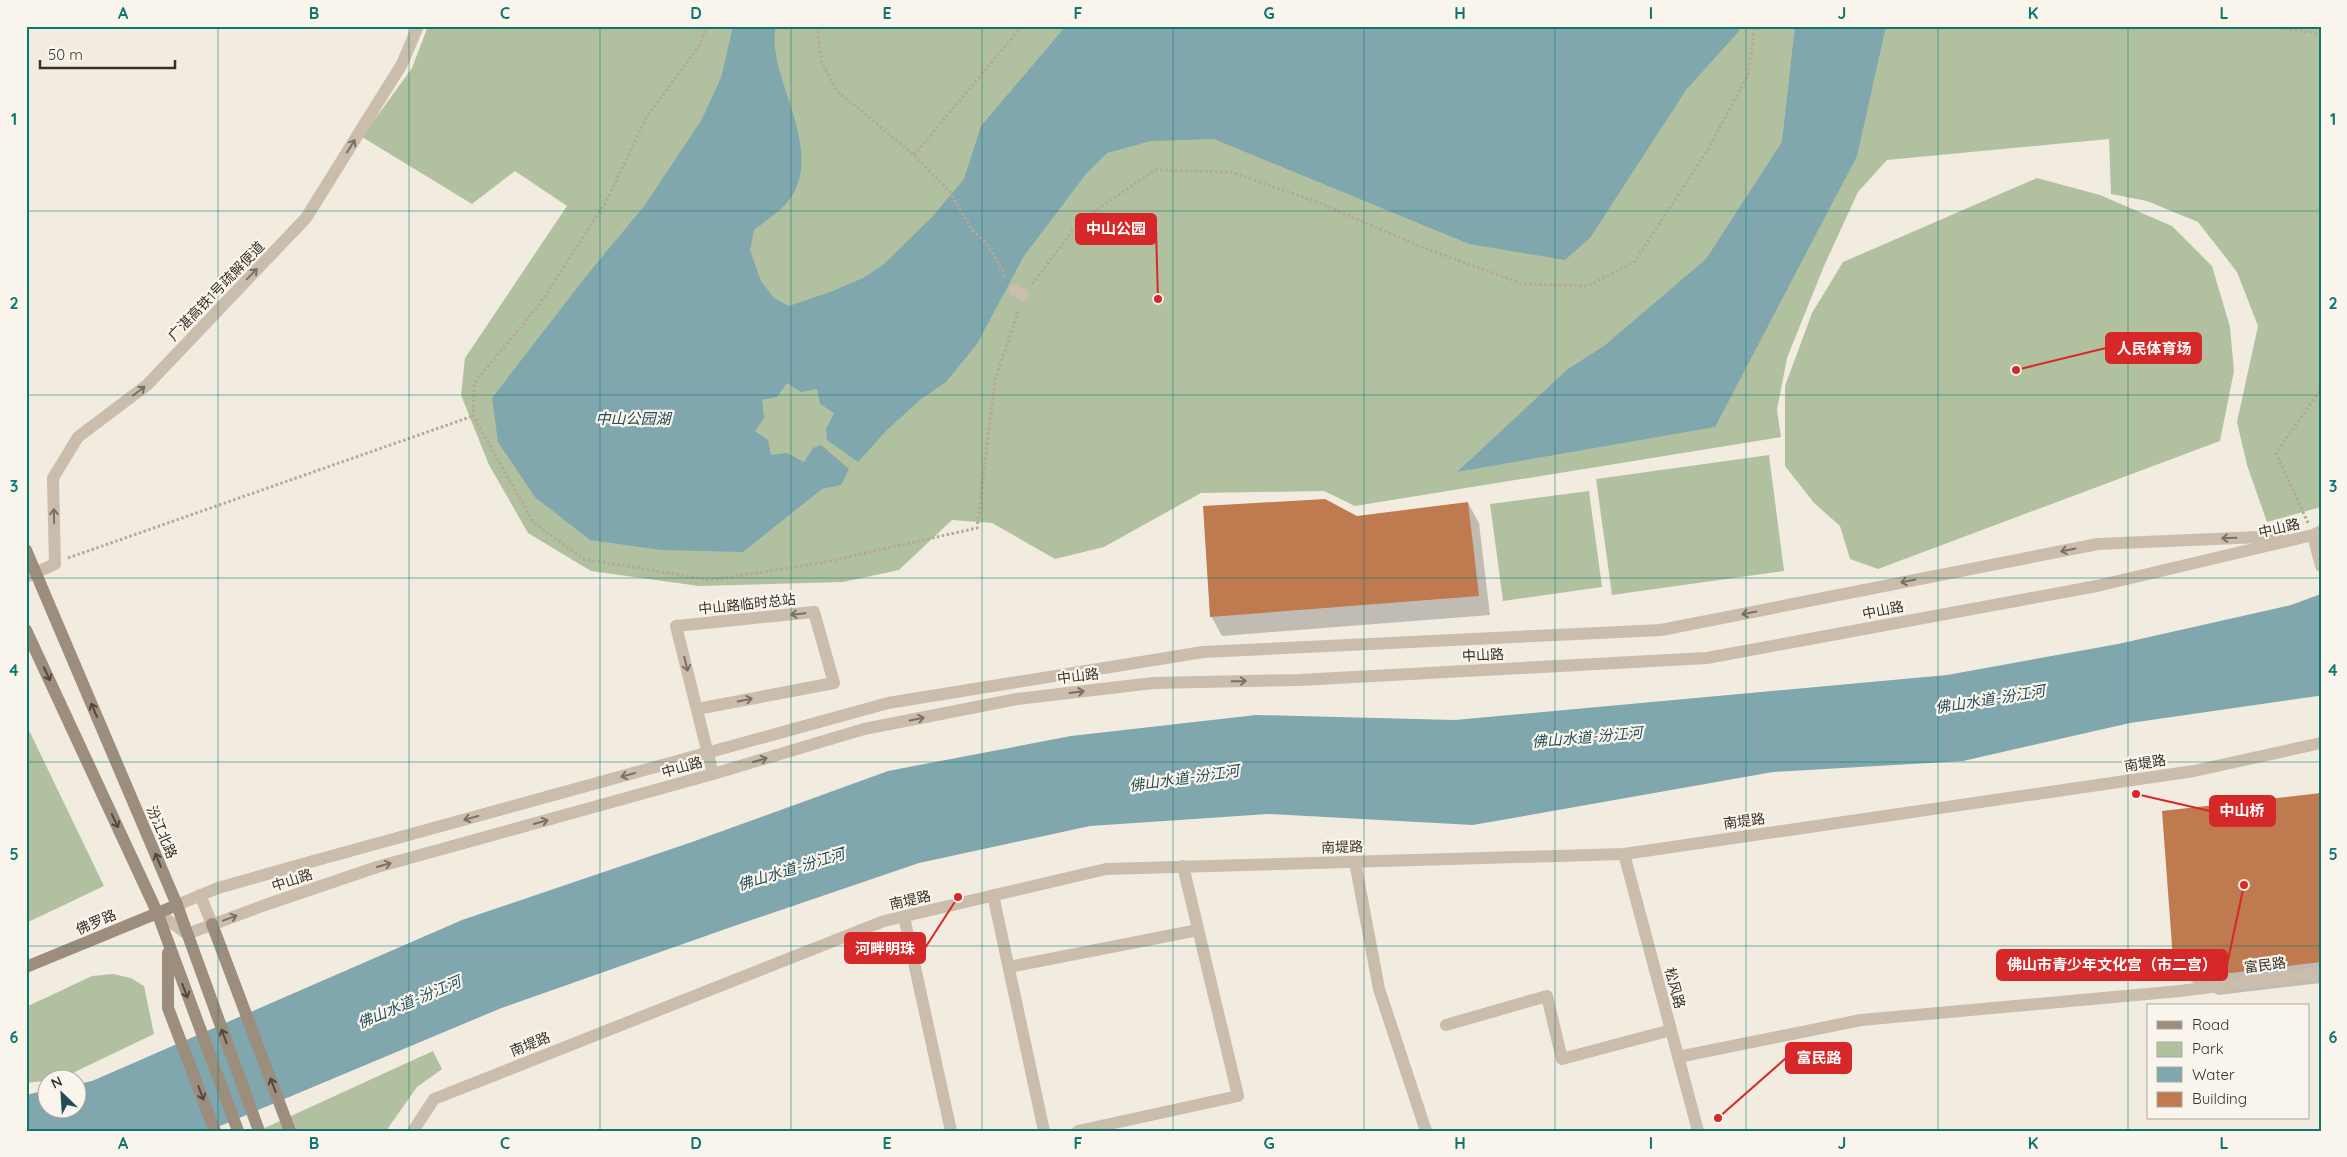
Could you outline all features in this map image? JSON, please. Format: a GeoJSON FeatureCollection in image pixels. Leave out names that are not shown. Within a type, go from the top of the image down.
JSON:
{"type":"FeatureCollection","features":[{"type":"Feature","properties":{"kind":"main road","name":"汾江北路"},"geometry":{"type":"LineString","coordinates":[[26,550],[177,904],[259,1131]]}},
{"type":"Feature","properties":{"kind":"main road"},"geometry":{"type":"LineString","coordinates":[[26,630],[157,912],[238,1131]]}},
{"type":"Feature","properties":{"kind":"main road","name":"佛罗路"},"geometry":{"type":"LineString","coordinates":[[26,967],[177,904]]}},
{"type":"Feature","properties":{"kind":"main road"},"geometry":{"type":"LineString","coordinates":[[212,924],[290,1131]]}},
{"type":"Feature","properties":{"kind":"main road"},"geometry":{"type":"LineString","coordinates":[[168,946],[168,1008],[216,1131]]}},
{"type":"Feature","properties":{"kind":"street","name":"广湛高铁1号疏解便道"},"geometry":{"type":"LineString","coordinates":[[55,564],[53,478],[78,437],[147,385],[306,218],[402,64],[418,26]]}},
{"type":"Feature","properties":{"kind":"street"},"geometry":{"type":"LineString","coordinates":[[2317,533],[2321,566]]}},
{"type":"Feature","properties":{"kind":"street","name":"中山路"},"geometry":{"type":"LineString","coordinates":[[177,904],[200,895],[299,865],[888,703],[1203,652],[1661,630],[2098,544],[2317,533]]}},
{"type":"Feature","properties":{"kind":"street","name":"中山路"},"geometry":{"type":"LineString","coordinates":[[187,934],[378,867],[714,774],[864,729],[1017,699],[1153,683],[1300,680],[1706,658],[2097,586],[2317,533]]}},
{"type":"Feature","properties":{"kind":"street"},"geometry":{"type":"LineString","coordinates":[[26,577],[55,564]]}},
{"type":"Feature","properties":{"kind":"street","name":"中山路临时总站"},"geometry":{"type":"LineString","coordinates":[[814,612],[834,683],[697,710],[676,626],[814,612]]}},
{"type":"Feature","properties":{"kind":"street"},"geometry":{"type":"LineString","coordinates":[[697,710],[714,774]]}},
{"type":"Feature","properties":{"kind":"street","name":"南堤路"},"geometry":{"type":"LineString","coordinates":[[413,1131],[434,1099],[884,921],[1106,868],[1624,854],[2194,771],[2321,743]]}},
{"type":"Feature","properties":{"kind":"street","name":"松风路"},"geometry":{"type":"LineString","coordinates":[[1624,854],[1698,1131]]}},
{"type":"Feature","properties":{"kind":"street"},"geometry":{"type":"LineString","coordinates":[[1355,862],[1379,989],[1426,1131]]}},
{"type":"Feature","properties":{"kind":"street"},"geometry":{"type":"LineString","coordinates":[[1078,1131],[1238,1096],[1183,866]]}},
{"type":"Feature","properties":{"kind":"street"},"geometry":{"type":"LineString","coordinates":[[200,895],[212,924]]}},
{"type":"Feature","properties":{"kind":"street"},"geometry":{"type":"LineString","coordinates":[[993,895],[1044,1131]]}},
{"type":"Feature","properties":{"kind":"street"},"geometry":{"type":"LineString","coordinates":[[157,912],[187,934]]}},
{"type":"Feature","properties":{"kind":"street"},"geometry":{"type":"LineString","coordinates":[[904,917],[951,1131]]}},
{"type":"Feature","properties":{"kind":"street"},"geometry":{"type":"LineString","coordinates":[[1009,967],[1198,930]]}},
{"type":"Feature","properties":{"kind":"street","name":"富民路"},"geometry":{"type":"LineString","coordinates":[[1678,1057],[1861,1020],[2180,991],[2321,973]]}},
{"type":"Feature","properties":{"kind":"street"},"geometry":{"type":"LineString","coordinates":[[1446,1025],[1547,996],[1562,1059],[1671,1030]]}},
{"type":"Feature","properties":{"kind":"path"},"geometry":{"type":"LineString","coordinates":[[706,26],[699,46],[646,118],[606,202],[539,305],[474,383],[473,416],[534,523],[584,559],[710,580],[820,563],[977,528],[995,380],[1019,293],[1080,221],[1155,170],[1231,172],[1317,202],[1424,248],[1523,284],[1588,286],[1634,262],[1707,151],[1748,75],[1754,26]]}},
{"type":"Feature","properties":{"kind":"path"},"geometry":{"type":"LineString","coordinates":[[817,26],[822,63],[836,90],[914,155],[950,192],[972,230],[986,244],[995,257],[1001,273],[1019,293]]}},
{"type":"Feature","properties":{"kind":"path"},"geometry":{"type":"LineString","coordinates":[[914,155],[1022,26]]}},
{"type":"Feature","properties":{"kind":"path"},"geometry":{"type":"LineString","coordinates":[[2270,26],[2321,34]]}},
{"type":"Feature","properties":{"kind":"path"},"geometry":{"type":"LineString","coordinates":[[2317,533],[2276,453],[2321,389]]}},
{"type":"Feature","properties":{"kind":"path"},"geometry":{"type":"LineString","coordinates":[[55,564],[473,416]]}},
{"type":"Feature","properties":{"kind":"green space"},"geometry":{"type":"Polygon","coordinates":[[[428,26],[2321,26],[2321,507],[2267,522],[2247,465],[2237,422],[2258,326],[2237,272],[2198,222],[2147,201],[2111,194],[2109,139],[1887,160],[1858,192],[1824,266],[1787,358],[1777,410],[1781,437],[1355,506],[1324,491],[1201,493],[1104,547],[1055,559],[992,523],[952,520],[899,570],[843,582],[699,586],[591,571],[528,533],[489,465],[461,395],[465,358],[567,206],[515,171],[472,204],[362,137],[412,68],[428,26]]]}},
{"type":"Feature","properties":{"kind":"green space"},"geometry":{"type":"Polygon","coordinates":[[[2037,178],[2100,195],[2172,226],[2212,266],[2230,327],[2234,371],[2220,441],[1878,569],[1850,559],[1840,526],[1814,503],[1785,466],[1785,386],[1812,313],[1843,262],[2037,178]]]}},
{"type":"Feature","properties":{"kind":"green space"},"geometry":{"type":"Polygon","coordinates":[[[1769,455],[1784,571],[1612,595],[1596,479],[1769,455]]]}},
{"type":"Feature","properties":{"kind":"green space"},"geometry":{"type":"Polygon","coordinates":[[[1589,491],[1602,587],[1503,601],[1490,504],[1589,491]]]}},
{"type":"Feature","properties":{"kind":"green space"},"geometry":{"type":"Polygon","coordinates":[[[26,724],[104,886],[26,923],[26,724]]]}},
{"type":"Feature","properties":{"kind":"green space"},"geometry":{"type":"Polygon","coordinates":[[[113,974],[131,978],[144,986],[154,1034],[79,1070],[38,1070],[38,1082],[26,1083],[26,1007],[92,976],[113,974]]]}},
{"type":"Feature","properties":{"kind":"green space"},"geometry":{"type":"Polygon","coordinates":[[[433,1051],[442,1069],[417,1087],[388,1128],[388,1131],[258,1131],[433,1051]]]}},
{"type":"Feature","properties":{"kind":"water","name":"中山公园湖"},"geometry":{"type":"Polygon","coordinates":[[[733,26],[776,26],[775,46],[777,59],[797,128],[800,144],[800,177],[794,192],[784,206],[754,230],[750,250],[761,281],[774,298],[789,306],[833,291],[863,278],[883,265],[933,216],[964,179],[981,126],[1066,26],[1738,26],[1739,31],[1686,90],[1590,238],[1565,260],[1469,244],[1214,139],[1151,141],[1107,153],[1086,174],[1024,256],[977,344],[946,382],[921,399],[888,429],[858,462],[827,440],[826,429],[834,413],[820,404],[817,389],[801,392],[787,383],[777,397],[762,400],[764,418],[755,431],[768,440],[771,455],[787,453],[804,462],[813,448],[821,445],[849,469],[841,485],[822,489],[743,552],[661,550],[590,540],[535,497],[498,442],[492,398],[587,275],[645,205],[701,121],[721,78],[733,26]]]}},
{"type":"Feature","properties":{"kind":"water"},"geometry":{"type":"Polygon","coordinates":[[[1795,26],[1886,26],[1857,156],[1715,427],[1457,472],[1568,369],[1604,346],[1706,259],[1782,142],[1795,26]]]}},
{"type":"Feature","properties":{"kind":"water","name":"佛山水道-汾江河"},"geometry":{"type":"Polygon","coordinates":[[[2321,594],[2321,695],[2318,696],[2130,723],[1963,761],[1773,772],[1473,825],[1268,814],[1090,826],[919,863],[734,926],[499,1009],[208,1131],[26,1131],[26,1095],[38,1092],[38,1120],[88,1120],[88,1082],[462,920],[692,842],[888,771],[1071,736],[1256,715],[1455,720],[1947,675],[2118,644],[2291,605],[2321,594]]]}},
{"type":"Feature","properties":{"kind":"building"},"geometry":{"type":"Polygon","coordinates":[[[1325,499],[1357,516],[1468,502],[1479,596],[1210,617],[1203,506],[1325,499]]]}},
{"type":"Feature","properties":{"kind":"building"},"geometry":{"type":"Polygon","coordinates":[[[2321,793],[2321,962],[2206,976],[2173,959],[2162,811],[2321,793]]]}},
{"type":"Feature","properties":{"kind":"place","name":"中山公园"},"geometry":{"type":"Point","coordinates":[1158,299]}},
{"type":"Feature","properties":{"kind":"place","name":"人民体育场"},"geometry":{"type":"Point","coordinates":[2016,370]}},
{"type":"Feature","properties":{"kind":"place","name":"中山桥"},"geometry":{"type":"Point","coordinates":[2136,794]}},
{"type":"Feature","properties":{"kind":"place","name":"佛山市青少年文化宫（市二宫）"},"geometry":{"type":"Point","coordinates":[2244,885]}},
{"type":"Feature","properties":{"kind":"place","name":"河畔明珠"},"geometry":{"type":"Point","coordinates":[958,897]}},
{"type":"Feature","properties":{"kind":"place","name":"富民路"},"geometry":{"type":"Point","coordinates":[1718,1118]}}]}
